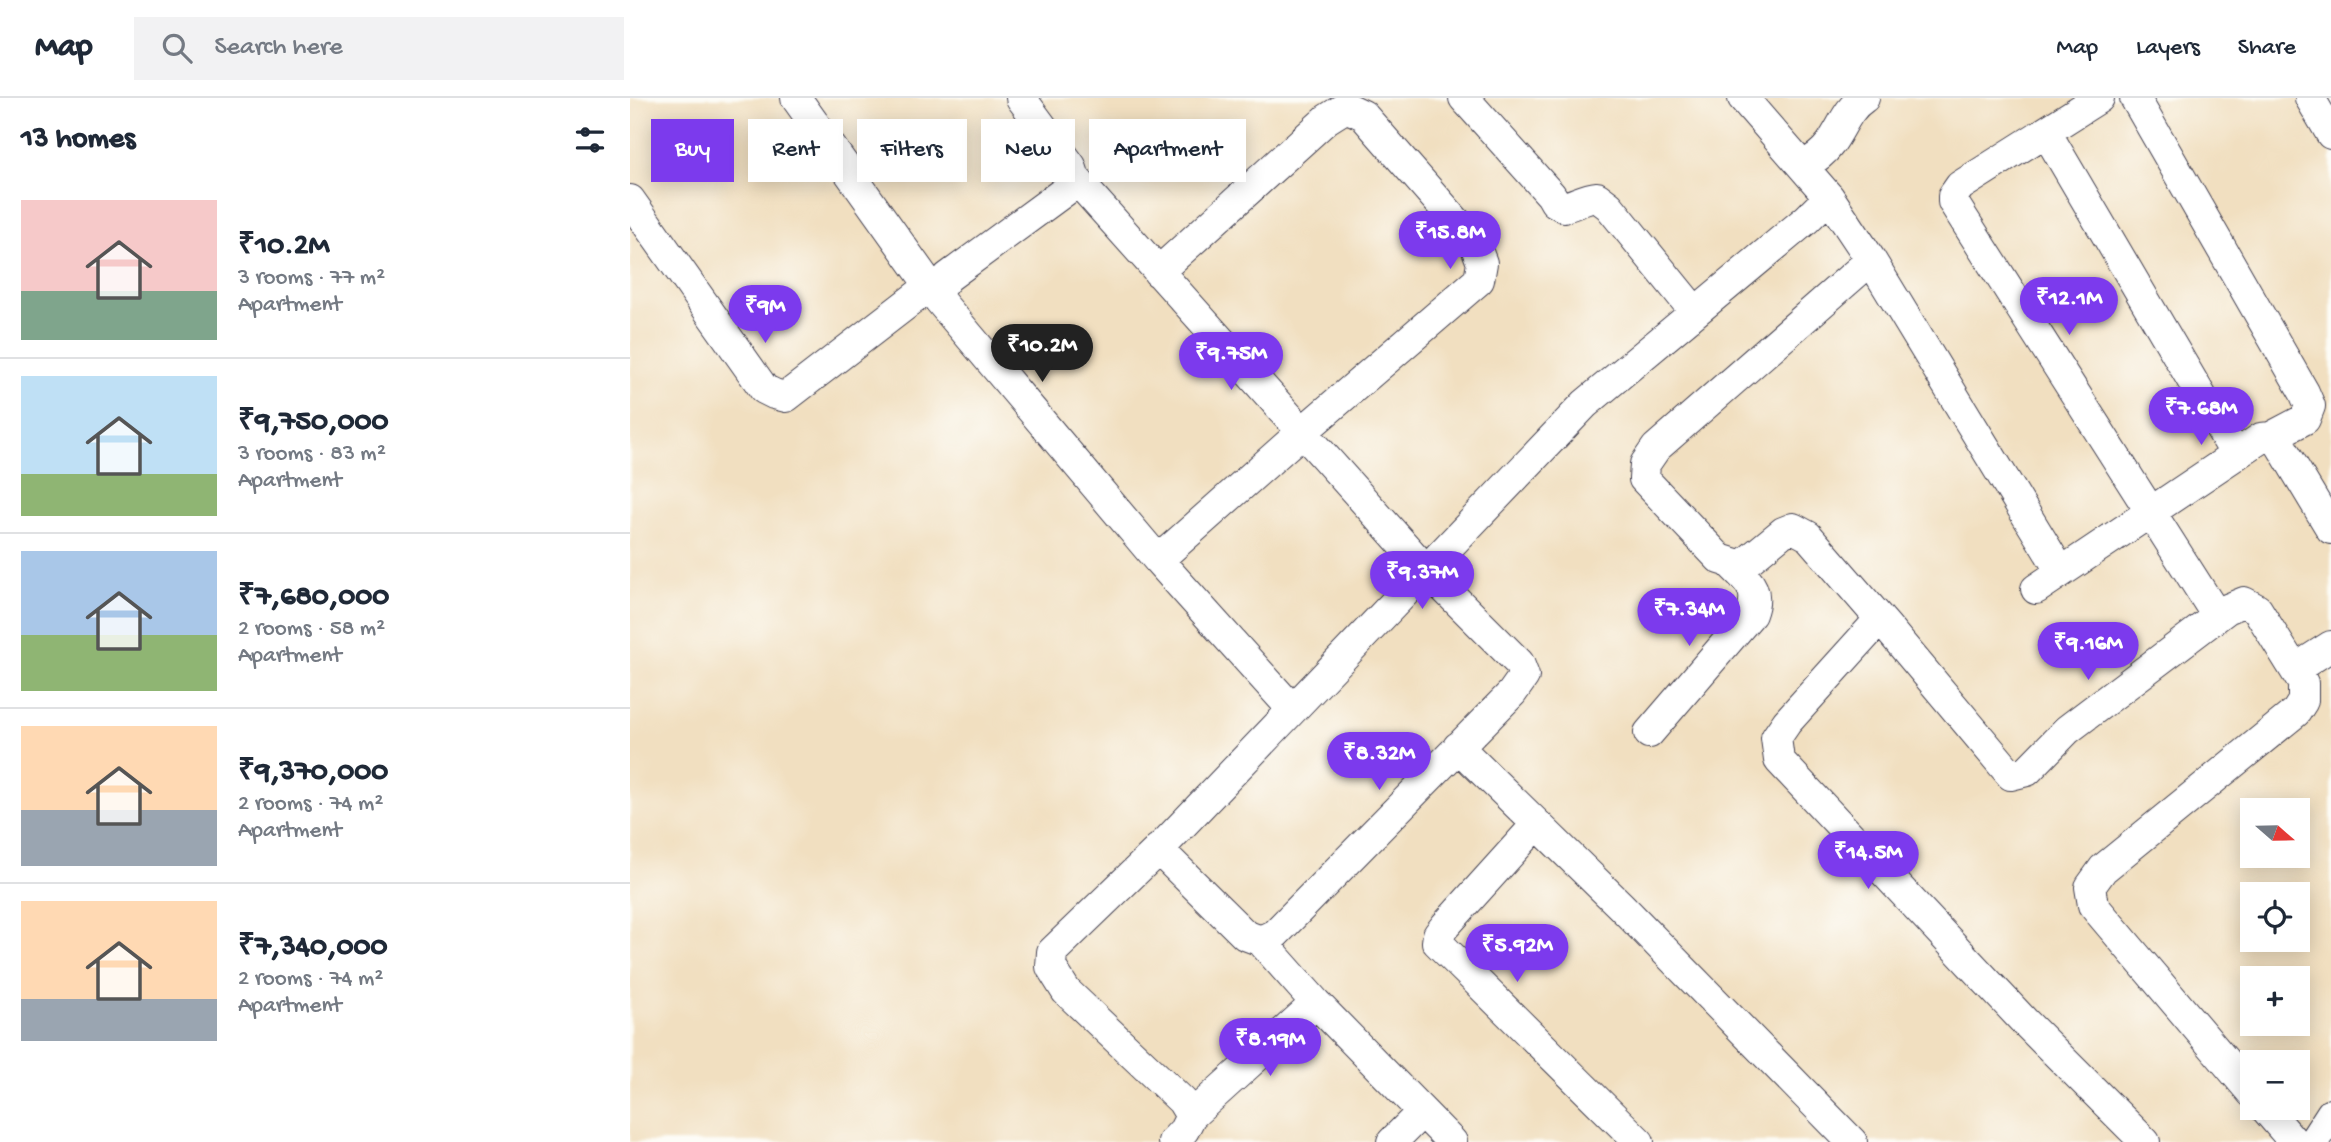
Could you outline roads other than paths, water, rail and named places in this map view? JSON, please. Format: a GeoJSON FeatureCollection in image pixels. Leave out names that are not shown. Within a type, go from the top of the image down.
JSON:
{"type":"FeatureCollection","features":[{"type":"Feature","properties":{"kind":"street"},"geometry":{"type":"LineString","coordinates":[[796,98],[939,300],[1158,560],[1293,709]]}},
{"type":"Feature","properties":{"kind":"street"},"geometry":{"type":"LineString","coordinates":[[1464,98],[1555,202],[1564,207],[1597,197],[1609,206],[1695,312]]}},
{"type":"Feature","properties":{"kind":"street"},"geometry":{"type":"LineString","coordinates":[[1743,98],[1829,197],[1871,260],[2061,572]]}},
{"type":"Feature","properties":{"kind":"street"},"geometry":{"type":"LineString","coordinates":[[1803,166],[1820,156],[1844,118],[1864,98]]}},
{"type":"Feature","properties":{"kind":"street"},"geometry":{"type":"LineString","coordinates":[[2099,98],[1960,186],[1953,196],[1953,202],[2217,616]]}},
{"type":"Feature","properties":{"kind":"street"},"geometry":{"type":"LineString","coordinates":[[2135,98],[2310,406],[2305,419],[2271,438]]}},
{"type":"Feature","properties":{"kind":"street"},"geometry":{"type":"LineString","coordinates":[[2310,98],[2331,134]]}},
{"type":"Feature","properties":{"kind":"street"},"geometry":{"type":"LineString","coordinates":[[1035,103],[1044,119]]}},
{"type":"Feature","properties":{"kind":"street"},"geometry":{"type":"LineString","coordinates":[[1158,272],[1327,118],[1346,107],[1363,115],[1474,242],[1482,263],[1479,280],[1158,560]]}},
{"type":"Feature","properties":{"kind":"street"},"geometry":{"type":"LineString","coordinates":[[2046,132],[2236,454]]}},
{"type":"Feature","properties":{"kind":"street"},"geometry":{"type":"LineString","coordinates":[[1075,178],[1426,570],[1520,663],[1524,676],[1512,693],[1275,934],[1261,941]]}},
{"type":"Feature","properties":{"kind":"street"},"geometry":{"type":"LineString","coordinates":[[630,200],[764,389],[786,397],[1069,188],[1073,182]]}},
{"type":"Feature","properties":{"kind":"street"},"geometry":{"type":"LineString","coordinates":[[1191,1116],[1182,1101],[1066,991],[1051,967],[1052,952],[1158,849],[1585,404],[1807,219],[1829,197]]}},
{"type":"Feature","properties":{"kind":"street"},"geometry":{"type":"LineString","coordinates":[[1871,260],[1656,448],[1645,464],[1644,479],[1720,559],[1730,563],[1744,564],[1783,532],[1793,528],[1808,536],[2011,775],[2027,771],[2067,730],[2227,609],[2244,602],[2257,609],[2304,683],[2303,701],[2296,712],[2103,869],[2090,887],[2092,905],[2240,1079]]}},
{"type":"Feature","properties":{"kind":"street"},"geometry":{"type":"LineString","coordinates":[[2036,589],[2262,438],[2277,441],[2331,529]]}},
{"type":"Feature","properties":{"kind":"street"},"geometry":{"type":"LineString","coordinates":[[1649,733],[1751,614],[1756,601],[1754,589],[1730,563]]}},
{"type":"Feature","properties":{"kind":"street"},"geometry":{"type":"LineString","coordinates":[[1880,619],[1787,722],[1776,738],[1779,760],[2024,1021],[2145,1142]]}},
{"type":"Feature","properties":{"kind":"street"},"geometry":{"type":"LineString","coordinates":[[2295,669],[2331,646]]}},
{"type":"Feature","properties":{"kind":"street"},"geometry":{"type":"LineString","coordinates":[[1458,747],[1621,906],[1852,1142]]}},
{"type":"Feature","properties":{"kind":"street"},"geometry":{"type":"LineString","coordinates":[[1537,824],[1445,926],[1438,935],[1437,942],[1639,1142]]}},
{"type":"Feature","properties":{"kind":"street"},"geometry":{"type":"LineString","coordinates":[[1158,849],[1245,935],[1261,941],[1316,1003],[1452,1142]]}},
{"type":"Feature","properties":{"kind":"street"},"geometry":{"type":"LineString","coordinates":[[1174,1142],[1191,1116],[1316,1003]]}},
{"type":"Feature","properties":{"kind":"street"},"geometry":{"type":"LineString","coordinates":[[1392,1142],[1422,1112]]}},
{"type":"Feature","properties":{"kind":"street"},"geometry":{"type":"LineString","coordinates":[[2313,1142],[2331,1114]]}},
{"type":"Feature","properties":{"kind":"street"},"geometry":{"type":"LineString","coordinates":[[2275,1120],[2294,1142]]}}]}
